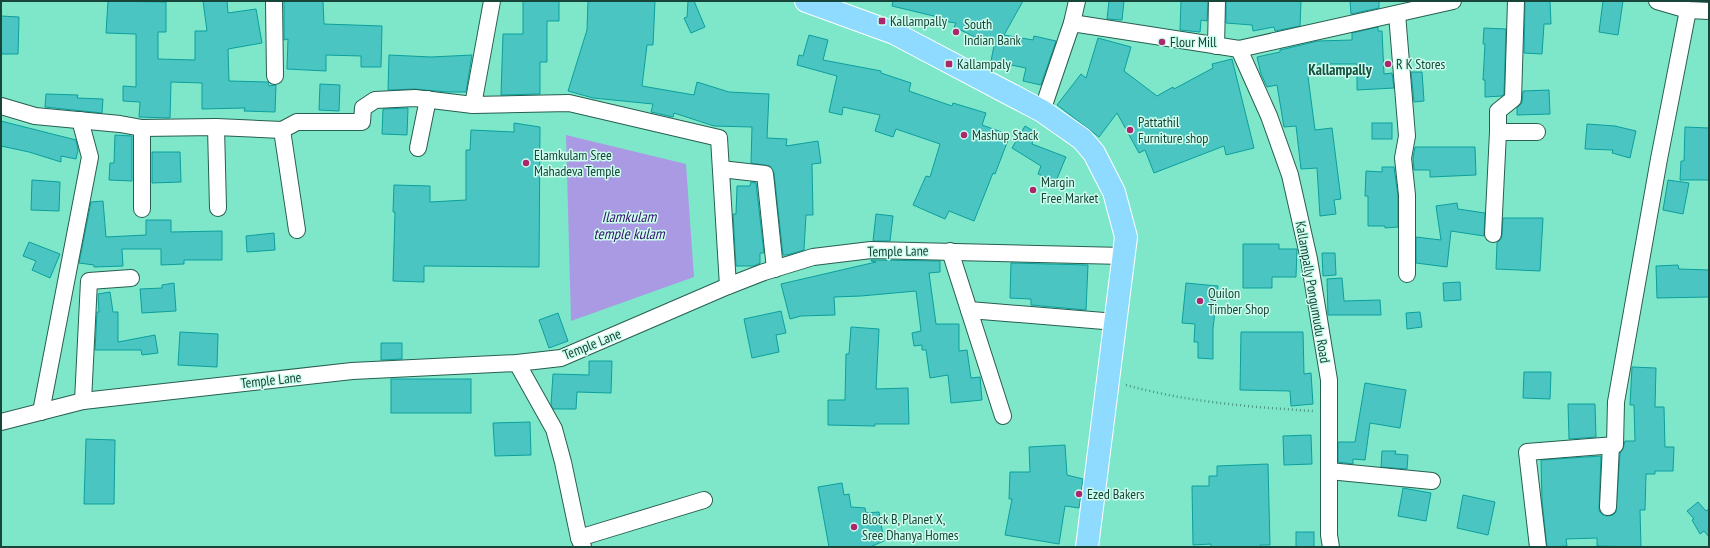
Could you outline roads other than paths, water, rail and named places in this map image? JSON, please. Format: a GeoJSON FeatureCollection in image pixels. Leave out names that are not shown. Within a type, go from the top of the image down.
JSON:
{"type":"FeatureCollection","features":[{"type":"Feature","properties":{"kind":"main road"},"geometry":{"type":"LineString","coordinates":[[806,1],[894,33],[1042,111],[1082,139],[1094,153],[1114,192],[1126,237],[1087,547]]}},
{"type":"Feature","properties":{"kind":"street"},"geometry":{"type":"LineString","coordinates":[[274,1],[275,76]]}},
{"type":"Feature","properties":{"kind":"street"},"geometry":{"type":"LineString","coordinates":[[473,105],[492,1]]}},
{"type":"Feature","properties":{"kind":"street"},"geometry":{"type":"LineString","coordinates":[[1042,111],[1072,23],[1076,1]]}},
{"type":"Feature","properties":{"kind":"street"},"geometry":{"type":"LineString","coordinates":[[1216,46],[1217,1]]}},
{"type":"Feature","properties":{"kind":"street"},"geometry":{"type":"LineString","coordinates":[[1072,23],[1216,46],[1239,48],[1453,1]]}},
{"type":"Feature","properties":{"kind":"street"},"geometry":{"type":"LineString","coordinates":[[1493,234],[1498,111],[1513,98],[1516,1]]}},
{"type":"Feature","properties":{"kind":"street"},"geometry":{"type":"LineString","coordinates":[[1657,1],[1688,10],[1709,11]]}},
{"type":"Feature","properties":{"kind":"street"},"geometry":{"type":"LineString","coordinates":[[1538,547],[1527,452],[1615,445],[1616,402],[1659,159],[1688,10]]}},
{"type":"Feature","properties":{"kind":"street"},"geometry":{"type":"LineString","coordinates":[[1397,14],[1407,136],[1403,158],[1407,195],[1407,274]]}},
{"type":"Feature","properties":{"kind":"street","name":"Kallampally Pongumudu Road"},"geometry":{"type":"LineString","coordinates":[[1239,48],[1269,116],[1290,175],[1310,259],[1329,380],[1330,547]]}},
{"type":"Feature","properties":{"kind":"street"},"geometry":{"type":"LineString","coordinates":[[1,106],[36,116],[120,124],[142,128],[216,127],[282,130],[297,122],[362,122],[363,108],[375,100],[415,98],[473,105],[569,103],[718,138],[728,286]]}},
{"type":"Feature","properties":{"kind":"street"},"geometry":{"type":"LineString","coordinates":[[418,148],[428,99]]}},
{"type":"Feature","properties":{"kind":"street"},"geometry":{"type":"LineString","coordinates":[[41,412],[90,157],[80,120]]}},
{"type":"Feature","properties":{"kind":"street"},"geometry":{"type":"LineString","coordinates":[[216,127],[218,208]]}},
{"type":"Feature","properties":{"kind":"street"},"geometry":{"type":"LineString","coordinates":[[142,128],[142,209]]}},
{"type":"Feature","properties":{"kind":"street"},"geometry":{"type":"LineString","coordinates":[[282,130],[297,230]]}},
{"type":"Feature","properties":{"kind":"street"},"geometry":{"type":"LineString","coordinates":[[1498,132],[1537,132]]}},
{"type":"Feature","properties":{"kind":"street"},"geometry":{"type":"LineString","coordinates":[[721,169],[765,174],[775,269]]}},
{"type":"Feature","properties":{"kind":"street","name":"Temple Lane"},"geometry":{"type":"LineString","coordinates":[[1,422],[83,401],[352,371],[517,363],[561,358],[728,286],[813,257],[871,250],[1124,256]]}},
{"type":"Feature","properties":{"kind":"street"},"geometry":{"type":"LineString","coordinates":[[950,251],[1003,416]]}},
{"type":"Feature","properties":{"kind":"street"},"geometry":{"type":"LineString","coordinates":[[83,401],[89,281],[131,278]]}},
{"type":"Feature","properties":{"kind":"street"},"geometry":{"type":"LineString","coordinates":[[969,310],[1116,322]]}},
{"type":"Feature","properties":{"kind":"street"},"geometry":{"type":"LineString","coordinates":[[517,363],[554,430],[563,462],[581,543],[704,500]]}},
{"type":"Feature","properties":{"kind":"street"},"geometry":{"type":"LineString","coordinates":[[1608,507],[1610,445]]}},
{"type":"Feature","properties":{"kind":"street"},"geometry":{"type":"LineString","coordinates":[[1329,471],[1432,481]]}},
{"type":"Feature","properties":{"kind":"water","name":"Ilamkulam temple kulam"},"geometry":{"type":"Polygon","coordinates":[[[566,135],[686,164],[694,277],[571,321],[566,135]]]}},
{"type":"Feature","properties":{"kind":"place","name":"Kallampally"},"geometry":{"type":"Point","coordinates":[882,21]}},
{"type":"Feature","properties":{"kind":"place","name":"South Indian Bank"},"geometry":{"type":"Point","coordinates":[956,32]}},
{"type":"Feature","properties":{"kind":"place","name":"Flour Mill"},"geometry":{"type":"Point","coordinates":[1162,42]}},
{"type":"Feature","properties":{"kind":"place","name":"Kallampaly"},"geometry":{"type":"Point","coordinates":[949,64]}},
{"type":"Feature","properties":{"kind":"place","name":"R K Stores"},"geometry":{"type":"Point","coordinates":[1388,64]}},
{"type":"Feature","properties":{"kind":"place","name":"Pattathil Furniture shop"},"geometry":{"type":"Point","coordinates":[1130,130]}},
{"type":"Feature","properties":{"kind":"place","name":"Mashup Stack"},"geometry":{"type":"Point","coordinates":[964,135]}},
{"type":"Feature","properties":{"kind":"place","name":"Elamkulam Sree Mahadeva Temple"},"geometry":{"type":"Point","coordinates":[526,163]}},
{"type":"Feature","properties":{"kind":"place","name":"Margin Free Market"},"geometry":{"type":"Point","coordinates":[1033,190]}},
{"type":"Feature","properties":{"kind":"place","name":"Quilon Timber Shop"},"geometry":{"type":"Point","coordinates":[1200,301]}},
{"type":"Feature","properties":{"kind":"place","name":"Ezed Bakers"},"geometry":{"type":"Point","coordinates":[1079,494]}},
{"type":"Feature","properties":{"kind":"place","name":"Block B, Planet X, Sree Dhanya Homes"},"geometry":{"type":"Point","coordinates":[854,527]}},
{"type":"Feature","properties":{"kind":"district","name":"Kallampally"},"geometry":{"type":"Point","coordinates":[1340,70]}}]}
